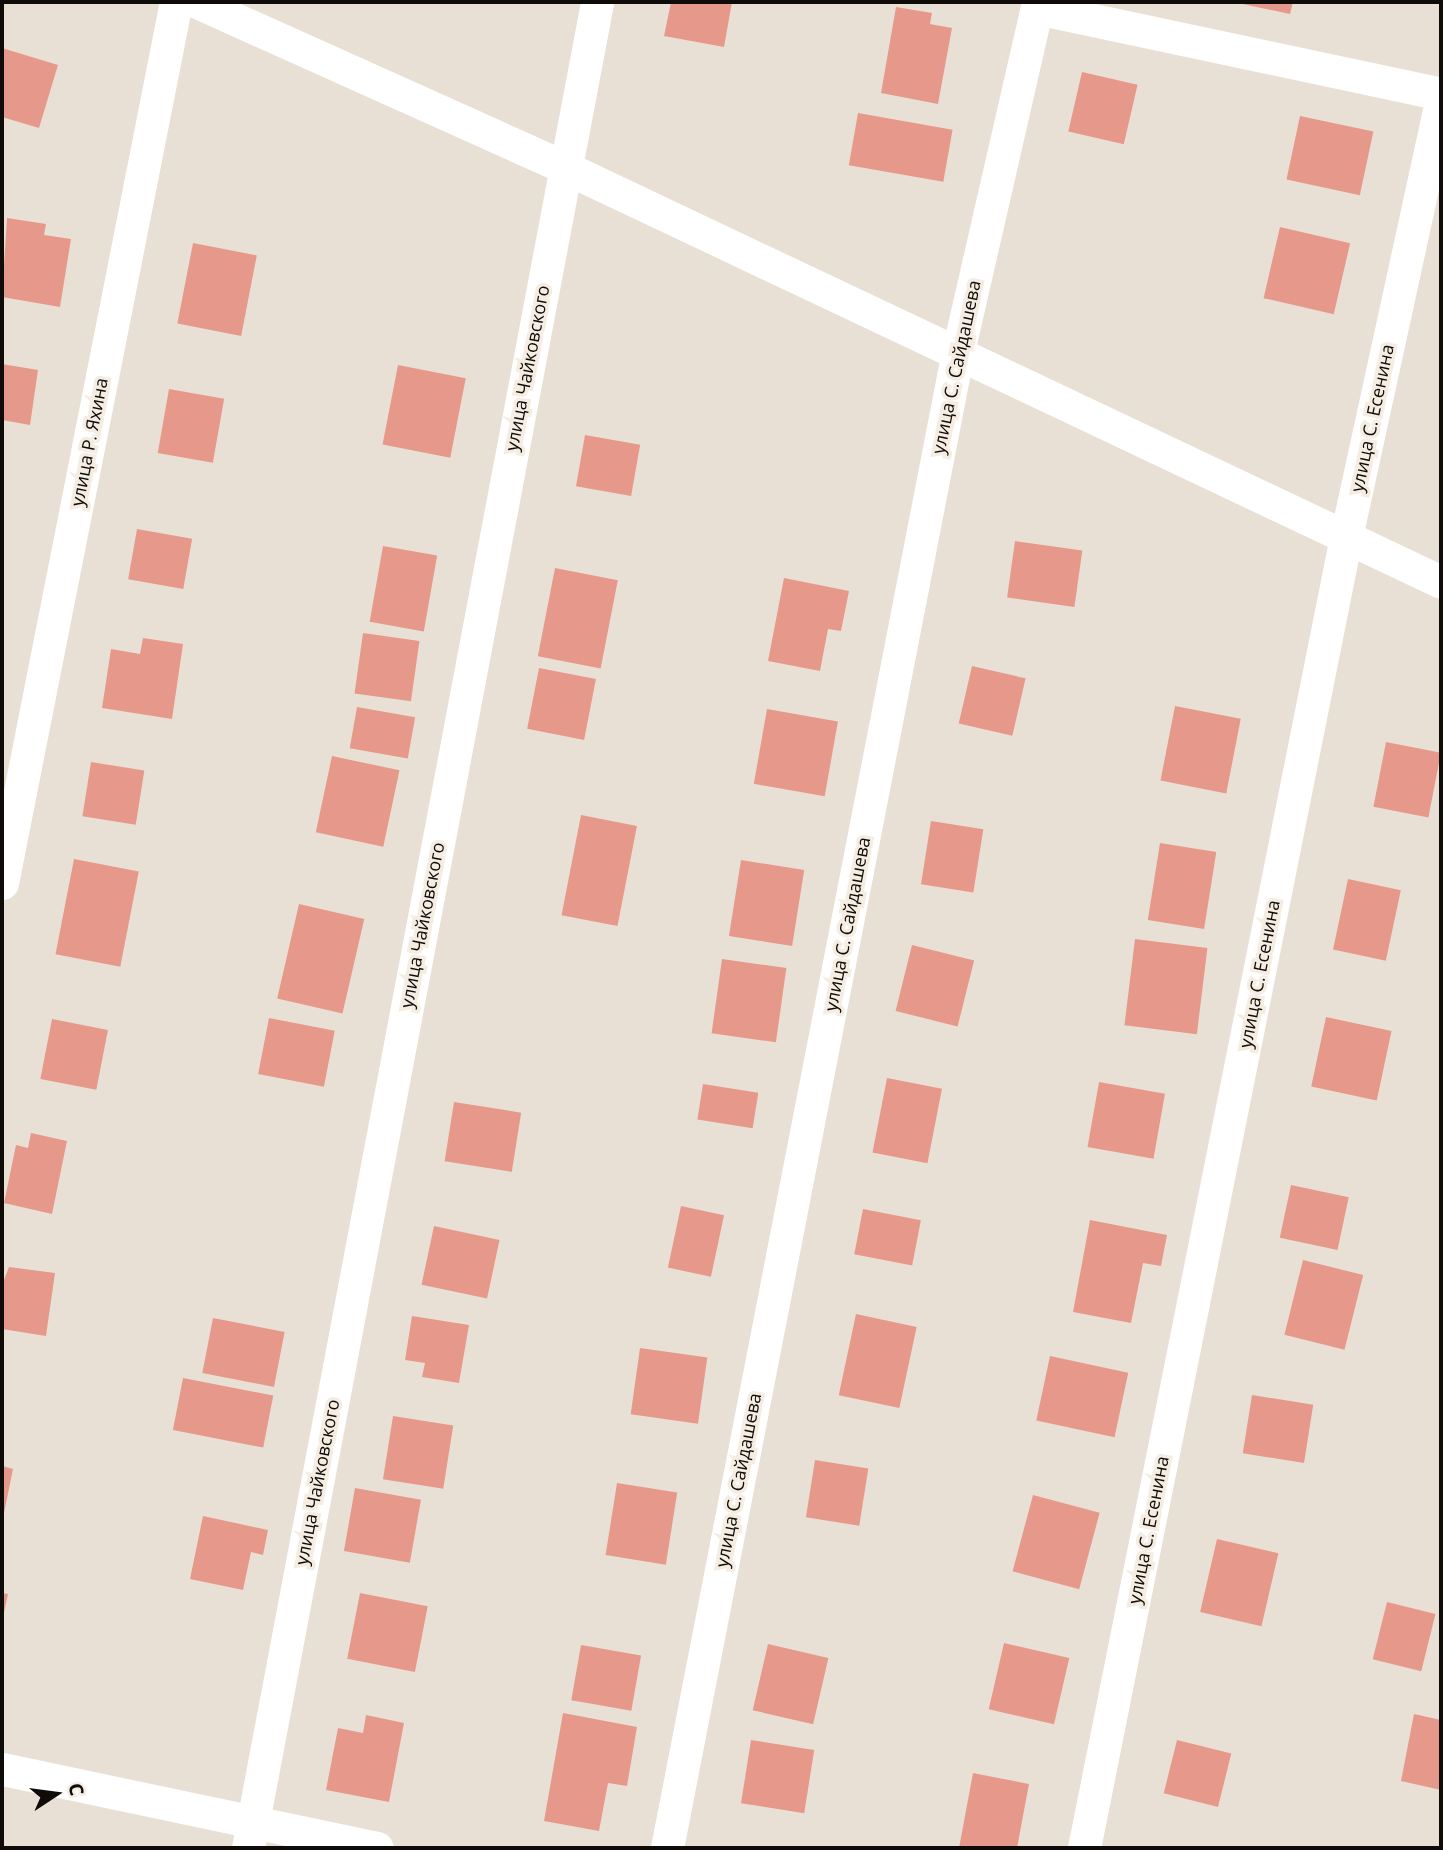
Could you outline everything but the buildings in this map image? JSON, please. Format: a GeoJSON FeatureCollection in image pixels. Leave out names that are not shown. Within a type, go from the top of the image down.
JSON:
{"type":"FeatureCollection","features":[{"type":"Feature","properties":{"kind":"street","name":"улица Р. Яхина"},"geometry":{"type":"LineString","coordinates":[[2,883],[176,2]]}},
{"type":"Feature","properties":{"kind":"street"},"geometry":{"type":"LineString","coordinates":[[197,2],[564,167],[957,356],[1441,582]]}},
{"type":"Feature","properties":{"kind":"street","name":"улица Чайковского"},"geometry":{"type":"LineString","coordinates":[[251,1836],[597,2]]}},
{"type":"Feature","properties":{"kind":"street"},"geometry":{"type":"LineString","coordinates":[[1038,5],[1441,94]]}},
{"type":"Feature","properties":{"kind":"street","name":"улица С. Сайдашева"},"geometry":{"type":"LineString","coordinates":[[667,1848],[957,356],[1038,5]]}},
{"type":"Feature","properties":{"kind":"street","name":"улица С. Есенина"},"geometry":{"type":"LineString","coordinates":[[1084,1848],[1346,537],[1441,101]]}},
{"type":"Feature","properties":{"kind":"street"},"geometry":{"type":"LineString","coordinates":[[2,1769],[251,1836],[377,1848]]}}]}
